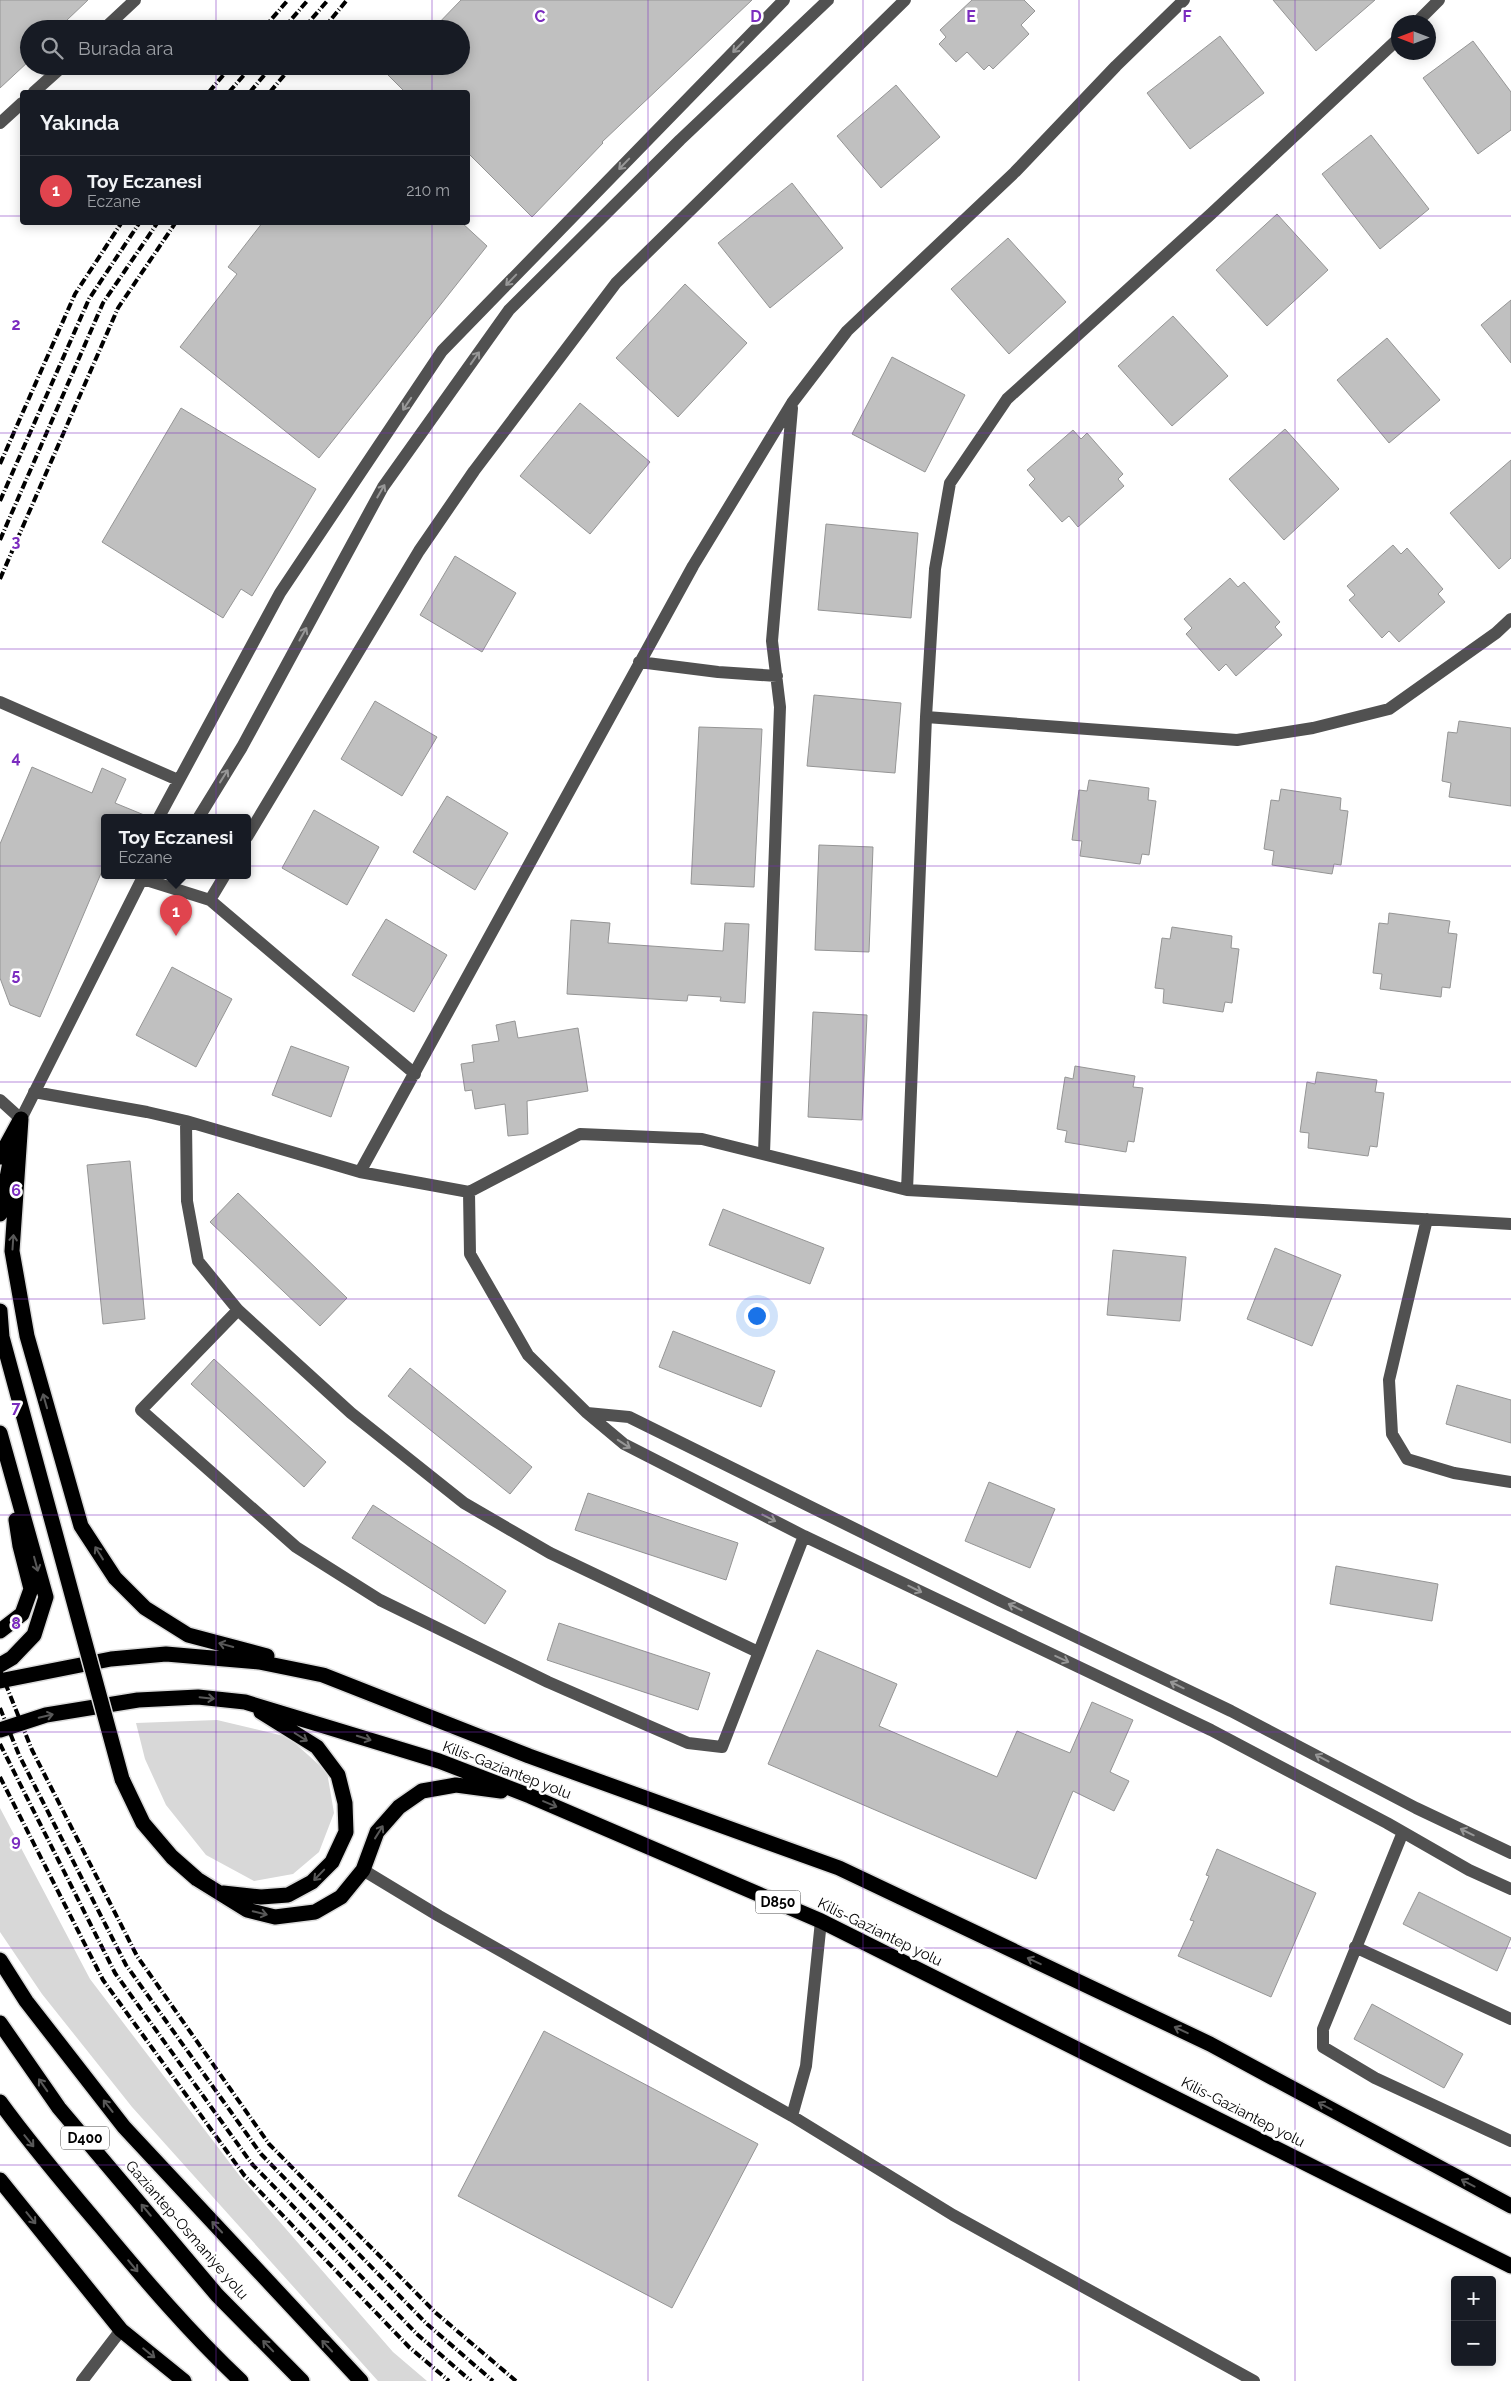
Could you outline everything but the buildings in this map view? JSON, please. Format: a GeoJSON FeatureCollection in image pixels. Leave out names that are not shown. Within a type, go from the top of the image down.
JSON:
{"type":"FeatureCollection","features":[{"type":"Feature","properties":{"kind":"highway"},"geometry":{"type":"LineString","coordinates":[[0,1157],[21,1119]]}},
{"type":"Feature","properties":{"kind":"highway"},"geometry":{"type":"LineString","coordinates":[[0,1214],[4,1188],[21,1119]]}},
{"type":"Feature","properties":{"kind":"highway"},"geometry":{"type":"LineString","coordinates":[[21,1119],[12,1251],[27,1336],[82,1526],[114,1578],[145,1608],[188,1635],[254,1652],[323,1674]]}},
{"type":"Feature","properties":{"kind":"highway"},"geometry":{"type":"LineString","coordinates":[[0,1311],[2,1337],[122,1779],[143,1823],[172,1857],[197,1880],[247,1910],[275,1917],[315,1912],[341,1897],[363,1870],[378,1832],[399,1807],[422,1791],[456,1785],[530,1796]]}},
{"type":"Feature","properties":{"kind":"highway"},"geometry":{"type":"LineString","coordinates":[[0,1432],[46,1597],[34,1635],[12,1658],[0,1665]]}},
{"type":"Feature","properties":{"kind":"highway"},"geometry":{"type":"LineString","coordinates":[[0,1631],[22,1614],[31,1589],[20,1546],[9,1464]]}},
{"type":"Feature","properties":{"kind":"highway","name":"Kilis-Gaziantep yolu"},"geometry":{"type":"LineString","coordinates":[[0,1681],[110,1659],[166,1654],[259,1662],[323,1674],[529,1756],[839,1868],[1210,2044],[1511,2206]]}},
{"type":"Feature","properties":{"kind":"highway","name":"Kilis-Gaziantep yolu"},"geometry":{"type":"LineString","coordinates":[[0,1730],[46,1715],[138,1700],[198,1697],[245,1702],[439,1761],[530,1796],[821,1921],[1511,2266]]}},
{"type":"Feature","properties":{"kind":"highway"},"geometry":{"type":"LineString","coordinates":[[216,1892],[260,1897],[288,1895],[312,1882],[332,1862],[346,1832],[345,1803],[338,1775],[317,1747],[245,1702]]}},
{"type":"Feature","properties":{"kind":"highway"},"geometry":{"type":"LineString","coordinates":[[0,1960],[26,2001],[124,2127],[361,2381]]}},
{"type":"Feature","properties":{"kind":"highway","name":"Gaziantep-Osmaniye yolu"},"geometry":{"type":"LineString","coordinates":[[0,2023],[59,2108],[218,2295],[302,2381]]}},
{"type":"Feature","properties":{"kind":"highway","name":"D400"},"geometry":{"type":"LineString","coordinates":[[0,2102],[27,2139],[146,2281],[201,2343],[241,2381]]}},
{"type":"Feature","properties":{"kind":"highway"},"geometry":{"type":"LineString","coordinates":[[0,2180],[121,2330],[184,2381]]}},
{"type":"Feature","properties":{"kind":"street"},"geometry":{"type":"LineString","coordinates":[[114,20],[135,0]]}},
{"type":"Feature","properties":{"kind":"street"},"geometry":{"type":"LineString","coordinates":[[161,814],[280,594],[442,351],[784,0]]}},
{"type":"Feature","properties":{"kind":"street"},"geometry":{"type":"LineString","coordinates":[[201,814],[242,747],[383,487],[509,310],[680,140],[828,0]]}},
{"type":"Feature","properties":{"kind":"street"},"geometry":{"type":"LineString","coordinates":[[251,830],[414,558],[474,471],[616,283],[905,0]]}},
{"type":"Feature","properties":{"kind":"street"},"geometry":{"type":"LineString","coordinates":[[360,1172],[639,662],[693,566],[792,403],[847,331],[1015,172],[1116,66],[1184,0]]}},
{"type":"Feature","properties":{"kind":"street"},"geometry":{"type":"LineString","coordinates":[[1424,15],[1439,0]]}},
{"type":"Feature","properties":{"kind":"street"},"geometry":{"type":"LineString","coordinates":[[907,1190],[926,717],[935,569],[950,483],[1007,399],[1219,207],[1391,47]]}},
{"type":"Feature","properties":{"kind":"street"},"geometry":{"type":"LineString","coordinates":[[36,90],[53,75]]}},
{"type":"Feature","properties":{"kind":"street"},"geometry":{"type":"LineString","coordinates":[[0,124],[20,105]]}},
{"type":"Feature","properties":{"kind":"street"},"geometry":{"type":"LineString","coordinates":[[764,1153],[780,707],[772,642],[792,403]]}},
{"type":"Feature","properties":{"kind":"street"},"geometry":{"type":"LineString","coordinates":[[926,717],[1237,740],[1313,728],[1389,709],[1496,633],[1511,619]]}},
{"type":"Feature","properties":{"kind":"street"},"geometry":{"type":"LineString","coordinates":[[639,662],[718,672],[777,676]]}},
{"type":"Feature","properties":{"kind":"street"},"geometry":{"type":"LineString","coordinates":[[0,702],[178,780]]}},
{"type":"Feature","properties":{"kind":"street"},"geometry":{"type":"LineString","coordinates":[[0,1100],[21,1119],[143,879]]}},
{"type":"Feature","properties":{"kind":"street"},"geometry":{"type":"LineString","coordinates":[[153,879],[210,900],[415,1074]]}},
{"type":"Feature","properties":{"kind":"street"},"geometry":{"type":"LineString","coordinates":[[210,900],[223,879]]}},
{"type":"Feature","properties":{"kind":"street"},"geometry":{"type":"LineString","coordinates":[[34,1092],[147,1112],[186,1121],[360,1172],[469,1192],[580,1134],[702,1139],[907,1190],[1233,1210],[1511,1224]]}},
{"type":"Feature","properties":{"kind":"street"},"geometry":{"type":"LineString","coordinates":[[186,1121],[187,1201],[198,1262],[238,1310],[351,1413],[464,1504],[550,1553],[758,1652]]}},
{"type":"Feature","properties":{"kind":"street"},"geometry":{"type":"LineString","coordinates":[[469,1192],[470,1254],[528,1355],[587,1413],[624,1444],[804,1536],[1211,1730],[1403,1832],[1469,1870],[1511,1889]]}},
{"type":"Feature","properties":{"kind":"street"},"geometry":{"type":"LineString","coordinates":[[1428,1219],[1389,1380],[1392,1434],[1407,1459],[1454,1473],[1511,1482]]}},
{"type":"Feature","properties":{"kind":"street"},"geometry":{"type":"LineString","coordinates":[[238,1310],[141,1410],[296,1548],[380,1600],[548,1682],[688,1743],[722,1747],[804,1536]]}},
{"type":"Feature","properties":{"kind":"street"},"geometry":{"type":"LineString","coordinates":[[587,1413],[629,1417],[991,1596],[1231,1711],[1416,1808],[1511,1853]]}},
{"type":"Feature","properties":{"kind":"street"},"geometry":{"type":"LineString","coordinates":[[1403,1832],[1323,2030],[1323,2047],[1375,2078],[1511,2140]]}},
{"type":"Feature","properties":{"kind":"street"},"geometry":{"type":"LineString","coordinates":[[363,1870],[439,1916],[792,2116],[953,2215],[1254,2381]]}},
{"type":"Feature","properties":{"kind":"street"},"geometry":{"type":"LineString","coordinates":[[792,2116],[806,2066],[821,1921]]}},
{"type":"Feature","properties":{"kind":"street"},"geometry":{"type":"LineString","coordinates":[[1355,1947],[1511,2019]]}},
{"type":"Feature","properties":{"kind":"street"},"geometry":{"type":"LineString","coordinates":[[82,2381],[121,2330]]}},
{"type":"Feature","properties":{"kind":"shaded area"},"geometry":{"type":"Polygon","coordinates":[[[217,1720],[288,1737],[327,1772],[334,1813],[319,1852],[293,1874],[254,1881],[206,1855],[166,1805],[145,1759],[136,1723],[217,1720]]]}},
{"type":"Feature","properties":{"kind":"shaded area"},"geometry":{"type":"Polygon","coordinates":[[[0,1808],[90,1979],[239,2175],[393,2352],[427,2381],[378,2381],[132,2107],[42,1994],[0,1932],[0,1808]]]}},
{"type":"Feature","properties":{"kind":"railway"},"geometry":{"type":"LineString","coordinates":[[271,20],[288,0]]}},
{"type":"Feature","properties":{"kind":"railway"},"geometry":{"type":"LineString","coordinates":[[291,20],[308,0]]}},
{"type":"Feature","properties":{"kind":"railway"},"geometry":{"type":"LineString","coordinates":[[311,20],[328,0]]}},
{"type":"Feature","properties":{"kind":"railway"},"geometry":{"type":"LineString","coordinates":[[330,20],[347,0]]}},
{"type":"Feature","properties":{"kind":"railway"},"geometry":{"type":"LineString","coordinates":[[211,90],[223,75]]}},
{"type":"Feature","properties":{"kind":"railway"},"geometry":{"type":"LineString","coordinates":[[231,90],[244,75]]}},
{"type":"Feature","properties":{"kind":"railway"},"geometry":{"type":"LineString","coordinates":[[252,90],[264,75]]}},
{"type":"Feature","properties":{"kind":"railway"},"geometry":{"type":"LineString","coordinates":[[272,90],[284,75]]}},
{"type":"Feature","properties":{"kind":"railway"},"geometry":{"type":"LineString","coordinates":[[0,464],[75,294],[120,225]]}},
{"type":"Feature","properties":{"kind":"railway"},"geometry":{"type":"LineString","coordinates":[[0,501],[89,299],[138,225]]}},
{"type":"Feature","properties":{"kind":"railway"},"geometry":{"type":"LineString","coordinates":[[0,540],[103,303],[156,225]]}},
{"type":"Feature","properties":{"kind":"railway"},"geometry":{"type":"LineString","coordinates":[[0,579],[118,308],[174,225]]}},
{"type":"Feature","properties":{"kind":"railway"},"geometry":{"type":"LineString","coordinates":[[0,1670],[32,1750],[137,1956],[269,2144],[436,2313],[516,2381]]}},
{"type":"Feature","properties":{"kind":"railway"},"geometry":{"type":"LineString","coordinates":[[0,1708],[19,1755],[126,1965],[261,2154],[427,2324],[493,2381]]}},
{"type":"Feature","properties":{"kind":"railway"},"geometry":{"type":"LineString","coordinates":[[0,1744],[115,1973],[252,2164],[418,2335],[471,2381]]}},
{"type":"Feature","properties":{"kind":"railway"},"geometry":{"type":"LineString","coordinates":[[0,1777],[103,1980],[244,2175],[409,2347],[449,2381]]}},
{"type":"Feature","properties":{"kind":"place","name":"Toy Eczanesi"},"geometry":{"type":"Point","coordinates":[176,936]}}]}
